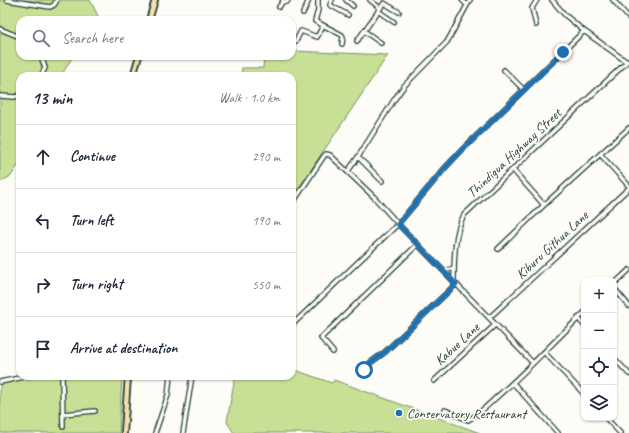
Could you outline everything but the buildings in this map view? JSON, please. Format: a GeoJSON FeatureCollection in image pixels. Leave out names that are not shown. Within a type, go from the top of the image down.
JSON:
{"type":"FeatureCollection","features":[{"type":"Feature","properties":{"kind":"main road"},"geometry":{"type":"LineString","coordinates":[[150,16],[155,0]]}},
{"type":"Feature","properties":{"kind":"main road"},"geometry":{"type":"LineString","coordinates":[[134,72],[138,60]]}},
{"type":"Feature","properties":{"kind":"main road"},"geometry":{"type":"LineString","coordinates":[[124,433],[128,380]]}},
{"type":"Feature","properties":{"kind":"street"},"geometry":{"type":"LineString","coordinates":[[7,0],[50,7],[54,5],[57,0]]}},
{"type":"Feature","properties":{"kind":"street"},"geometry":{"type":"LineString","coordinates":[[279,7],[283,1],[287,2],[288,0]]}},
{"type":"Feature","properties":{"kind":"street"},"geometry":{"type":"LineString","coordinates":[[303,13],[309,0]]}},
{"type":"Feature","properties":{"kind":"street"},"geometry":{"type":"LineString","coordinates":[[318,0],[318,10],[314,21],[342,35],[342,44]]}},
{"type":"Feature","properties":{"kind":"street"},"geometry":{"type":"LineString","coordinates":[[332,0],[330,5],[348,15]]}},
{"type":"Feature","properties":{"kind":"street"},"geometry":{"type":"LineString","coordinates":[[346,0],[354,6]]}},
{"type":"Feature","properties":{"kind":"street"},"geometry":{"type":"LineString","coordinates":[[370,0],[394,22]]}},
{"type":"Feature","properties":{"kind":"street"},"geometry":{"type":"LineString","coordinates":[[462,0],[467,5]]}},
{"type":"Feature","properties":{"kind":"street"},"geometry":{"type":"LineString","coordinates":[[348,171],[404,86],[447,42],[470,0]]}},
{"type":"Feature","properties":{"kind":"street"},"geometry":{"type":"LineString","coordinates":[[536,25],[532,8],[537,0]]}},
{"type":"Feature","properties":{"kind":"street"},"geometry":{"type":"LineString","coordinates":[[552,0],[584,31],[628,61]]}},
{"type":"Feature","properties":{"kind":"street"},"geometry":{"type":"LineString","coordinates":[[613,0],[629,18]]}},
{"type":"Feature","properties":{"kind":"street"},"geometry":{"type":"LineString","coordinates":[[357,41],[379,9],[385,3],[400,12]]}},
{"type":"Feature","properties":{"kind":"street"},"geometry":{"type":"LineString","coordinates":[[296,41],[301,31],[317,37],[323,26]]}},
{"type":"Feature","properties":{"kind":"street"},"geometry":{"type":"LineString","coordinates":[[0,29],[16,35]]}},
{"type":"Feature","properties":{"kind":"street"},"geometry":{"type":"LineString","coordinates":[[364,31],[381,42]]}},
{"type":"Feature","properties":{"kind":"street"},"geometry":{"type":"LineString","coordinates":[[296,321],[398,224],[445,168],[486,125],[584,31]]}},
{"type":"Feature","properties":{"kind":"street"},"geometry":{"type":"LineString","coordinates":[[42,60],[45,68],[43,72]]}},
{"type":"Feature","properties":{"kind":"street","name":"Thindigua Highway Street"},"geometry":{"type":"LineString","coordinates":[[455,283],[454,268],[458,226],[464,215],[628,61]]}},
{"type":"Feature","properties":{"kind":"street"},"geometry":{"type":"LineString","coordinates":[[504,70],[524,90]]}},
{"type":"Feature","properties":{"kind":"street"},"geometry":{"type":"LineString","coordinates":[[0,96],[16,97]]}},
{"type":"Feature","properties":{"kind":"street"},"geometry":{"type":"LineString","coordinates":[[498,249],[629,128]]}},
{"type":"Feature","properties":{"kind":"street"},"geometry":{"type":"LineString","coordinates":[[296,198],[326,154],[330,155],[374,197],[398,224],[533,363]]}},
{"type":"Feature","properties":{"kind":"street"},"geometry":{"type":"LineString","coordinates":[[600,154],[629,187]]}},
{"type":"Feature","properties":{"kind":"street"},"geometry":{"type":"LineString","coordinates":[[358,157],[382,181]]}},
{"type":"Feature","properties":{"kind":"street"},"geometry":{"type":"LineString","coordinates":[[513,170],[544,205]]}},
{"type":"Feature","properties":{"kind":"street","name":"Kiburu Githua Lane"},"geometry":{"type":"LineString","coordinates":[[489,318],[629,187]]}},
{"type":"Feature","properties":{"kind":"street"},"geometry":{"type":"LineString","coordinates":[[333,352],[321,338],[418,244]]}},
{"type":"Feature","properties":{"kind":"street"},"geometry":{"type":"LineString","coordinates":[[444,271],[454,268]]}},
{"type":"Feature","properties":{"kind":"street"},"geometry":{"type":"LineString","coordinates":[[617,281],[629,270]]}},
{"type":"Feature","properties":{"kind":"street"},"geometry":{"type":"LineString","coordinates":[[364,370],[370,363],[385,352],[455,283]]}},
{"type":"Feature","properties":{"kind":"street"},"geometry":{"type":"LineString","coordinates":[[617,292],[629,306]]}},
{"type":"Feature","properties":{"kind":"street"},"geometry":{"type":"LineString","coordinates":[[445,410],[468,420],[471,418],[512,383],[581,316]]}},
{"type":"Feature","properties":{"kind":"street"},"geometry":{"type":"LineString","coordinates":[[578,318],[581,322]]}},
{"type":"Feature","properties":{"kind":"street","name":"Kabue Lane"},"geometry":{"type":"LineString","coordinates":[[434,380],[495,325]]}},
{"type":"Feature","properties":{"kind":"street"},"geometry":{"type":"LineString","coordinates":[[544,352],[581,391]]}},
{"type":"Feature","properties":{"kind":"street"},"geometry":{"type":"LineString","coordinates":[[617,361],[629,374]]}},
{"type":"Feature","properties":{"kind":"street"},"geometry":{"type":"LineString","coordinates":[[0,382],[16,379]]}},
{"type":"Feature","properties":{"kind":"street"},"geometry":{"type":"LineString","coordinates":[[62,380],[63,427]]}},
{"type":"Feature","properties":{"kind":"street"},"geometry":{"type":"LineString","coordinates":[[155,433],[166,402],[169,380]]}},
{"type":"Feature","properties":{"kind":"street"},"geometry":{"type":"LineString","coordinates":[[183,433],[191,380]]}},
{"type":"Feature","properties":{"kind":"street"},"geometry":{"type":"LineString","coordinates":[[512,383],[558,433]]}},
{"type":"Feature","properties":{"kind":"street"},"geometry":{"type":"LineString","coordinates":[[63,414],[95,411]]}},
{"type":"Feature","properties":{"kind":"street"},"geometry":{"type":"LineString","coordinates":[[609,421],[620,433]]}},
{"type":"Feature","properties":{"kind":"green space"},"geometry":{"type":"Polygon","coordinates":[[[0,0],[90,0],[98,16],[16,16],[16,60],[71,60],[63,72],[16,72],[16,168],[11,176],[0,182],[0,0]]]}},
{"type":"Feature","properties":{"kind":"green space"},"geometry":{"type":"Polygon","coordinates":[[[296,51],[388,55],[296,192],[296,72],[242,72],[242,68],[263,68],[264,60],[296,60],[296,51]]]}},
{"type":"Feature","properties":{"kind":"green space"},"geometry":{"type":"Polygon","coordinates":[[[296,370],[332,383],[334,380],[480,433],[234,433],[227,422],[234,380],[296,380],[296,370]]]}},
{"type":"Feature","properties":{"kind":"green space"},"geometry":{"type":"Polygon","coordinates":[[[16,380],[122,380],[119,433],[0,433],[0,383],[16,380]]]}},
{"type":"Feature","properties":{"kind":"place","name":"Conservatory Restaurant"},"geometry":{"type":"Point","coordinates":[399,413]}},
{"type":"Feature","properties":{"kind":"route"},"geometry":{"type":"LineString","coordinates":[[364,370],[456,284],[398,224],[461,151],[486,125],[563,52]]}}]}
